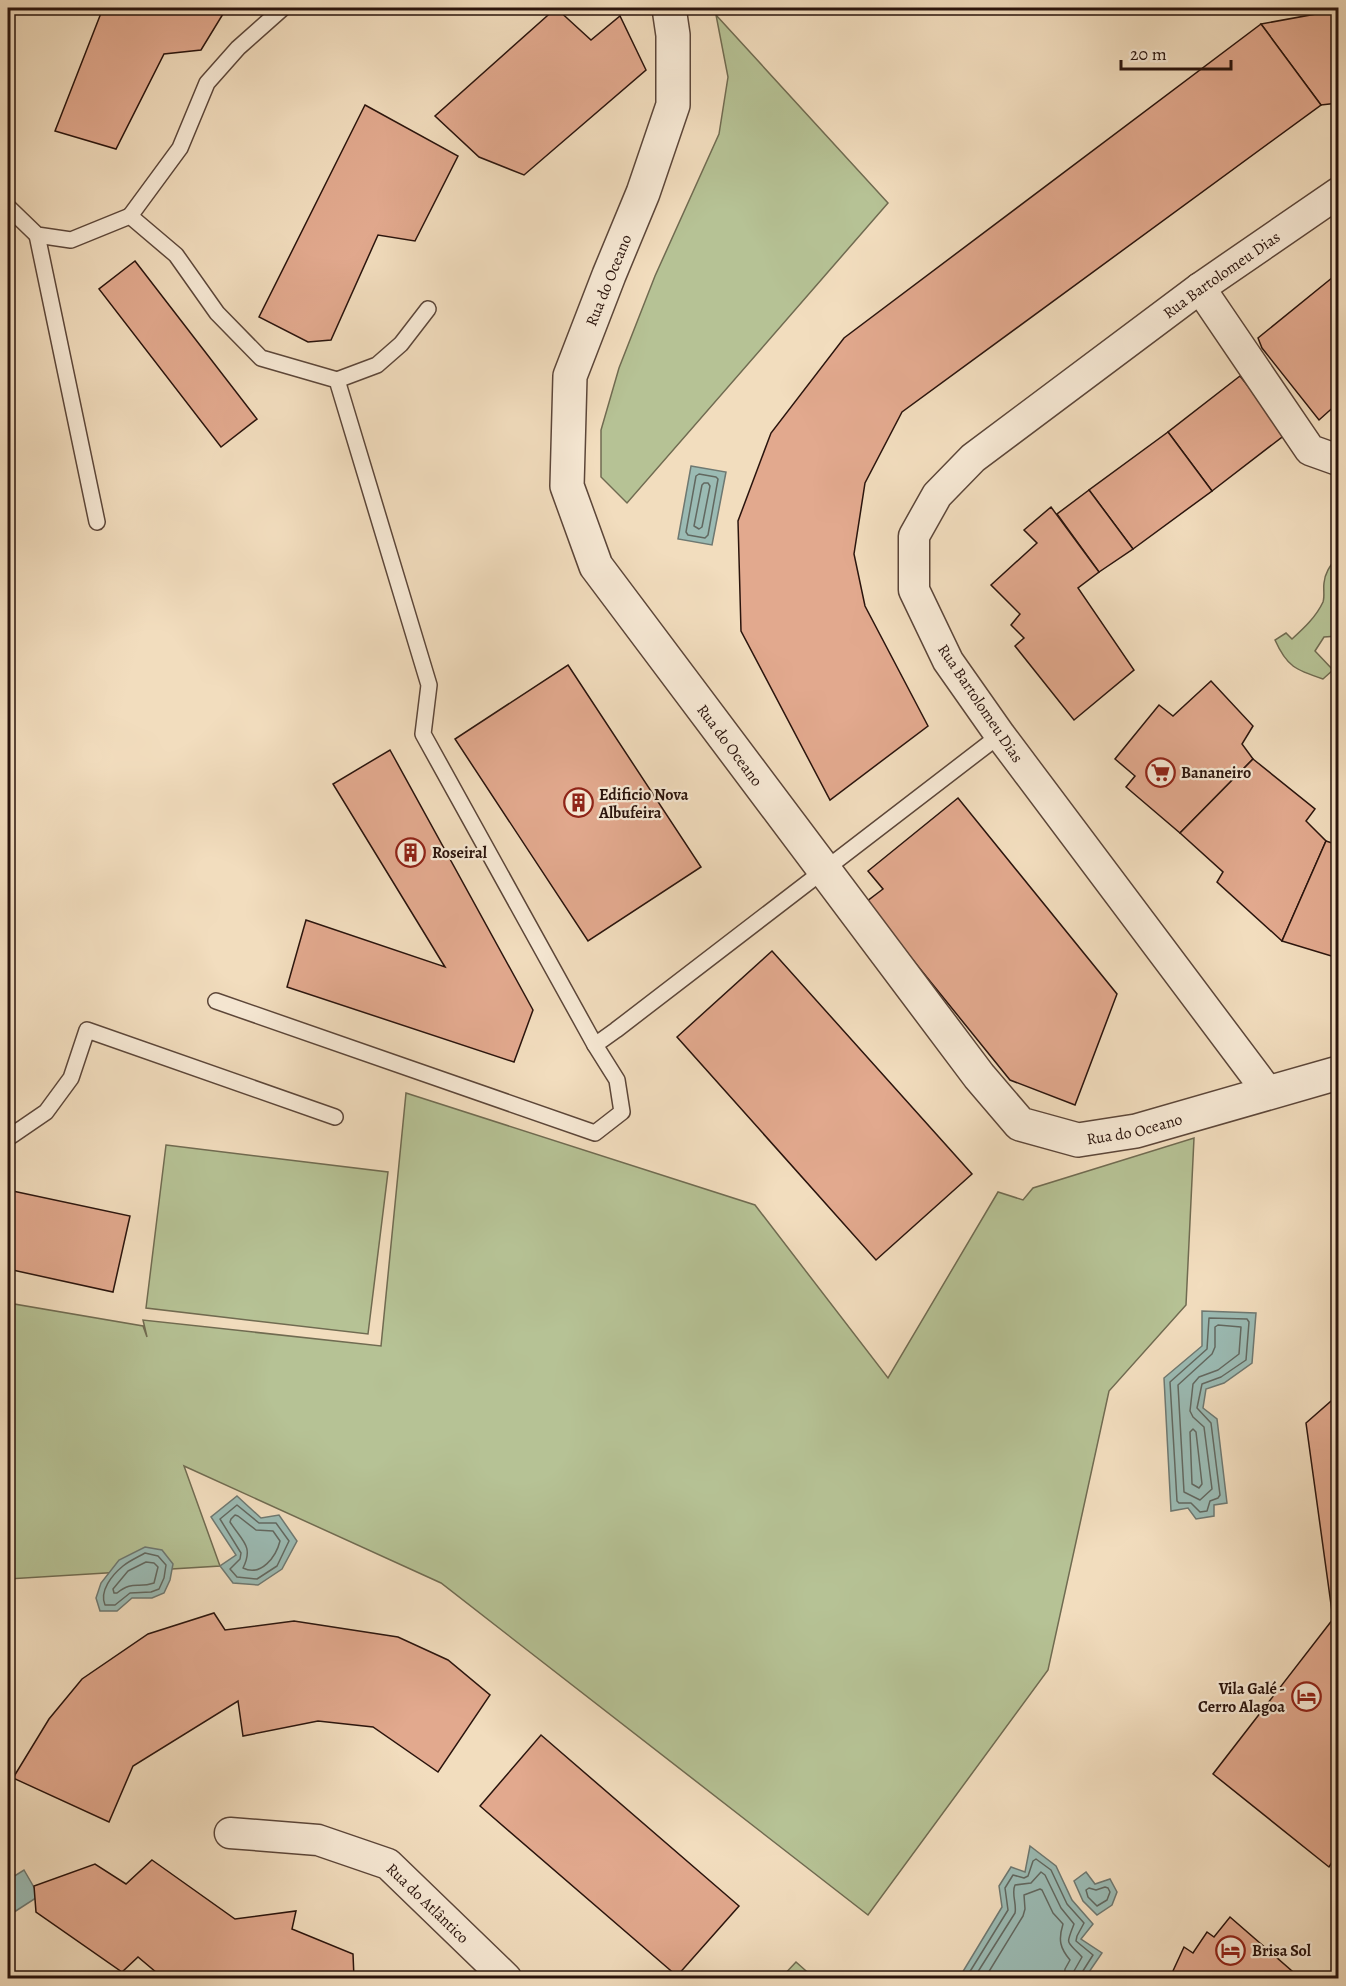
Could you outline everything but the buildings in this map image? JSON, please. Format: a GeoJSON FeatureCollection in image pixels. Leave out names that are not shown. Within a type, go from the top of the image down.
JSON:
{"type":"FeatureCollection","features":[{"type":"Feature","properties":{"kind":"street","name":"Rua do Oceano"},"geometry":{"type":"LineString","coordinates":[[669,8],[673,35],[673,105],[643,193],[570,376],[567,486],[596,566],[979,1076],[1020,1124],[1078,1140],[1136,1131],[1338,1073]]}},
{"type":"Feature","properties":{"kind":"street","name":"Rua Bartolomeu Dias"},"geometry":{"type":"LineString","coordinates":[[1268,1092],[1000,735],[948,660],[914,590],[914,536],[937,495],[973,458],[1200,288],[1338,193]]}},
{"type":"Feature","properties":{"kind":"street"},"geometry":{"type":"LineString","coordinates":[[1200,288],[1310,450],[1338,460]]}},
{"type":"Feature","properties":{"kind":"street","name":"Rua do Atlântico"},"geometry":{"type":"LineString","coordinates":[[230,1833],[318,1840],[388,1864],[506,1978]]}},
{"type":"Feature","properties":{"kind":"lane"},"geometry":{"type":"LineString","coordinates":[[37,235],[71,240],[130,216],[180,148],[207,83],[238,48],[283,8]]}},
{"type":"Feature","properties":{"kind":"lane"},"geometry":{"type":"LineString","coordinates":[[8,207],[37,235],[97,522]]}},
{"type":"Feature","properties":{"kind":"lane"},"geometry":{"type":"LineString","coordinates":[[130,216],[176,255],[217,313],[261,358],[336,380],[377,365],[401,344],[429,309]]}},
{"type":"Feature","properties":{"kind":"lane"},"geometry":{"type":"LineString","coordinates":[[216,1001],[595,1133],[622,1112],[617,1080],[595,1045],[423,734],[429,685],[336,380]]}},
{"type":"Feature","properties":{"kind":"lane"},"geometry":{"type":"LineString","coordinates":[[595,1045],[1000,735]]}},
{"type":"Feature","properties":{"kind":"lane"},"geometry":{"type":"LineString","coordinates":[[8,1138],[46,1112],[59,1095],[71,1078],[87,1030],[335,1118]]}},
{"type":"Feature","properties":{"kind":"green space"},"geometry":{"type":"Polygon","coordinates":[[[716,15],[888,203],[627,503],[601,477],[601,430],[619,368],[655,276],[719,134],[728,77],[716,15]]]}},
{"type":"Feature","properties":{"kind":"green space"},"geometry":{"type":"Polygon","coordinates":[[[1337,557],[1338,636],[1324,637],[1315,651],[1333,670],[1323,679],[1306,673],[1288,662],[1275,640],[1286,633],[1292,639],[1313,617],[1323,602],[1326,575],[1337,557]]]}},
{"type":"Feature","properties":{"kind":"green space"},"geometry":{"type":"Polygon","coordinates":[[[406,1093],[755,1205],[888,1378],[998,1192],[1023,1200],[1033,1188],[1194,1138],[1186,1305],[1109,1391],[1048,1670],[868,1915],[441,1583],[184,1466],[220,1566],[8,1579],[8,1303],[143,1326],[147,1337],[143,1320],[381,1346],[406,1093]]]}},
{"type":"Feature","properties":{"kind":"green space"},"geometry":{"type":"Polygon","coordinates":[[[166,1145],[388,1172],[368,1334],[146,1308],[166,1145]]]}},
{"type":"Feature","properties":{"kind":"green space"},"geometry":{"type":"Polygon","coordinates":[[[796,1962],[814,1978],[781,1978],[796,1962]]]}},
{"type":"Feature","properties":{"kind":"water"},"geometry":{"type":"Polygon","coordinates":[[[691,466],[726,472],[712,545],[678,539],[691,466]]]}},
{"type":"Feature","properties":{"kind":"water"},"geometry":{"type":"Polygon","coordinates":[[[1202,1311],[1256,1313],[1252,1363],[1224,1383],[1206,1389],[1203,1408],[1217,1419],[1227,1503],[1214,1505],[1214,1516],[1196,1519],[1188,1508],[1171,1511],[1164,1378],[1202,1346],[1202,1311]]]}},
{"type":"Feature","properties":{"kind":"water"},"geometry":{"type":"Polygon","coordinates":[[[237,1496],[261,1518],[279,1515],[297,1541],[282,1569],[258,1585],[233,1583],[220,1566],[236,1555],[211,1517],[237,1496]]]}},
{"type":"Feature","properties":{"kind":"water"},"geometry":{"type":"Polygon","coordinates":[[[145,1547],[162,1550],[173,1564],[170,1580],[164,1593],[152,1598],[132,1598],[117,1611],[100,1611],[96,1598],[101,1583],[119,1560],[145,1547]]]}},
{"type":"Feature","properties":{"kind":"water"},"geometry":{"type":"Polygon","coordinates":[[[1030,1846],[1056,1866],[1072,1900],[1093,1924],[1081,1939],[1102,1953],[1085,1978],[959,1978],[1002,1907],[999,1886],[1011,1867],[1025,1872],[1030,1846]]]}},
{"type":"Feature","properties":{"kind":"water"},"geometry":{"type":"Polygon","coordinates":[[[24,1870],[39,1896],[8,1916],[8,1880],[24,1870]]]}},
{"type":"Feature","properties":{"kind":"water"},"geometry":{"type":"Polygon","coordinates":[[[1086,1872],[1095,1884],[1110,1879],[1117,1892],[1112,1905],[1097,1915],[1083,1901],[1074,1881],[1086,1872]]]}},
{"type":"Feature","properties":{"kind":"place","name":"Bananeiro"},"geometry":{"type":"Point","coordinates":[1160,772]}},
{"type":"Feature","properties":{"kind":"place","name":"Edificio Nova Albufeira"},"geometry":{"type":"Point","coordinates":[578,803]}},
{"type":"Feature","properties":{"kind":"place","name":"Roseiral"},"geometry":{"type":"Point","coordinates":[411,852]}},
{"type":"Feature","properties":{"kind":"place","name":"Vila Galé - Cerro Alagoa"},"geometry":{"type":"Point","coordinates":[1306,1697]}},
{"type":"Feature","properties":{"kind":"place","name":"Brisa Sol"},"geometry":{"type":"Point","coordinates":[1231,1950]}}]}
